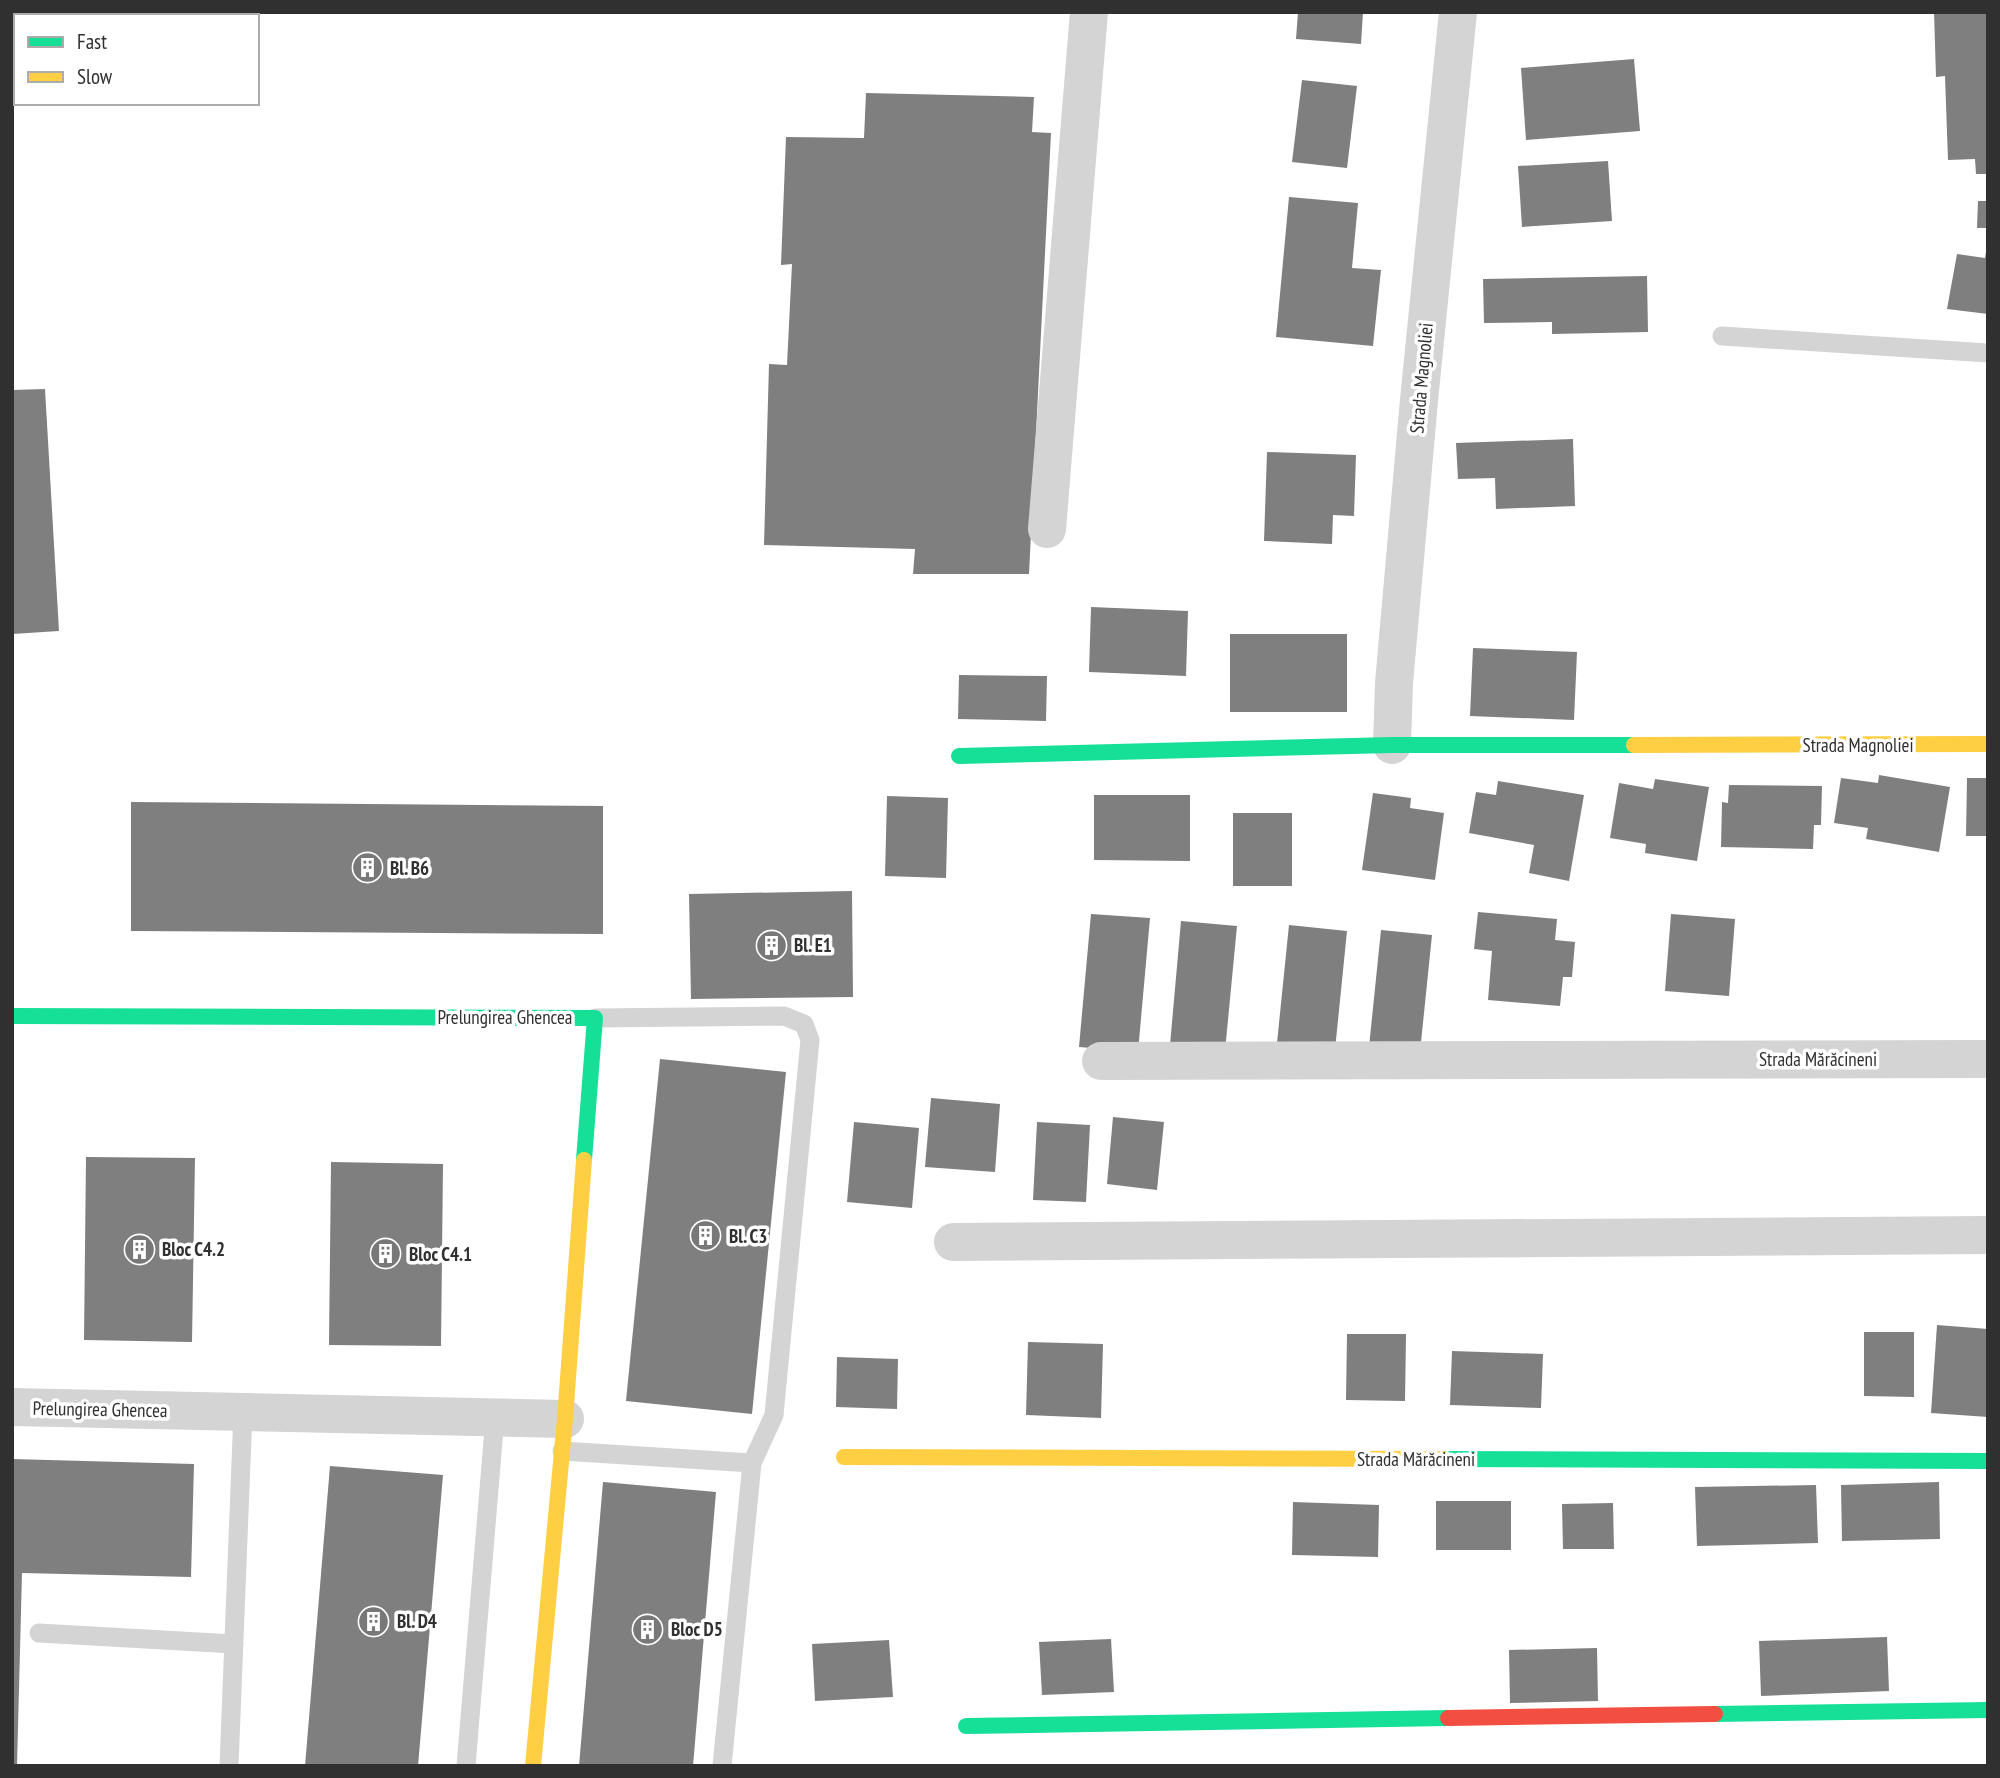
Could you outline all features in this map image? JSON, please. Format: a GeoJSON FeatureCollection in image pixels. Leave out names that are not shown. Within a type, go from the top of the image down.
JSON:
{"type":"FeatureCollection","features":[{"type":"Feature","properties":{"kind":"street"},"geometry":{"type":"LineString","coordinates":[[1047,529],[1089,12]]}},
{"type":"Feature","properties":{"kind":"street","name":"Strada Magnoliei"},"geometry":{"type":"LineString","coordinates":[[1392,745],[1394,683],[1419,400],[1458,12]]}},
{"type":"Feature","properties":{"kind":"street","name":"Strada Magnoliei"},"geometry":{"type":"LineString","coordinates":[[958,757],[1392,745],[1988,744]]}},
{"type":"Feature","properties":{"kind":"street","name":"Prelungirea Ghencea"},"geometry":{"type":"LineString","coordinates":[[12,1016],[595,1018],[563,1435],[533,1766]]}},
{"type":"Feature","properties":{"kind":"street","name":"Strada Mărăcineni"},"geometry":{"type":"LineString","coordinates":[[1101,1061],[1988,1059]]}},
{"type":"Feature","properties":{"kind":"street"},"geometry":{"type":"LineString","coordinates":[[953,1242],[1988,1235]]}},
{"type":"Feature","properties":{"kind":"street","name":"Prelungirea Ghencea"},"geometry":{"type":"LineString","coordinates":[[12,1407],[495,1417],[563,1435]]}},
{"type":"Feature","properties":{"kind":"street","name":"Strada Mărăcineni"},"geometry":{"type":"LineString","coordinates":[[844,1457],[1988,1461]]}},
{"type":"Feature","properties":{"kind":"street"},"geometry":{"type":"LineString","coordinates":[[967,1726],[1988,1710]]}},
{"type":"Feature","properties":{"kind":"lane"},"geometry":{"type":"LineString","coordinates":[[1722,336],[1988,353]]}},
{"type":"Feature","properties":{"kind":"lane"},"geometry":{"type":"LineString","coordinates":[[595,1018],[784,1016],[804,1024],[810,1040],[774,1415],[752,1463],[722,1766]]}},
{"type":"Feature","properties":{"kind":"lane"},"geometry":{"type":"LineString","coordinates":[[229,1766],[243,1412]]}},
{"type":"Feature","properties":{"kind":"lane"},"geometry":{"type":"LineString","coordinates":[[466,1766],[495,1417]]}},
{"type":"Feature","properties":{"kind":"lane"},"geometry":{"type":"LineString","coordinates":[[563,1435],[752,1463]]}},
{"type":"Feature","properties":{"kind":"lane"},"geometry":{"type":"LineString","coordinates":[[39,1633],[234,1644]]}},
{"type":"Feature","properties":{"kind":"building"},"geometry":{"type":"Polygon","coordinates":[[[12,12],[31,12],[14,14],[12,33],[12,12]]]}},
{"type":"Feature","properties":{"kind":"building"},"geometry":{"type":"Polygon","coordinates":[[[1298,12],[1363,12],[1361,44],[1296,39],[1298,12]]]}},
{"type":"Feature","properties":{"kind":"building"},"geometry":{"type":"Polygon","coordinates":[[[1934,12],[1988,12],[1988,174],[1976,174],[1975,159],[1948,160],[1945,76],[1936,77],[1934,12]]]}},
{"type":"Feature","properties":{"kind":"building"},"geometry":{"type":"Polygon","coordinates":[[[1634,59],[1640,131],[1526,140],[1521,68],[1634,59]]]}},
{"type":"Feature","properties":{"kind":"building"},"geometry":{"type":"Polygon","coordinates":[[[1302,80],[1357,86],[1347,168],[1292,162],[1302,80]]]}},
{"type":"Feature","properties":{"kind":"building"},"geometry":{"type":"Polygon","coordinates":[[[866,93],[1034,97],[1032,132],[1051,133],[1029,574],[913,574],[915,549],[764,545],[769,364],[787,365],[792,264],[781,265],[786,137],[864,138],[866,93]]]}},
{"type":"Feature","properties":{"kind":"building"},"geometry":{"type":"Polygon","coordinates":[[[1608,161],[1612,221],[1522,227],[1518,166],[1608,161]]]}},
{"type":"Feature","properties":{"kind":"building"},"geometry":{"type":"Polygon","coordinates":[[[1289,197],[1358,203],[1352,268],[1381,270],[1373,346],[1276,337],[1289,197]]]}},
{"type":"Feature","properties":{"kind":"building"},"geometry":{"type":"Polygon","coordinates":[[[1978,201],[1988,201],[1988,228],[1977,228],[1978,201]]]}},
{"type":"Feature","properties":{"kind":"building"},"geometry":{"type":"Polygon","coordinates":[[[1986,252],[1988,314],[1947,309],[1957,254],[1985,258],[1986,252]]]}},
{"type":"Feature","properties":{"kind":"building"},"geometry":{"type":"Polygon","coordinates":[[[1647,276],[1648,332],[1552,334],[1552,322],[1484,323],[1483,279],[1647,276]]]}},
{"type":"Feature","properties":{"kind":"building"},"geometry":{"type":"Polygon","coordinates":[[[45,389],[59,631],[12,634],[12,390],[45,389]]]}},
{"type":"Feature","properties":{"kind":"building"},"geometry":{"type":"Polygon","coordinates":[[[1573,439],[1575,506],[1496,509],[1495,478],[1458,479],[1456,443],[1573,439]]]}},
{"type":"Feature","properties":{"kind":"building"},"geometry":{"type":"Polygon","coordinates":[[[1267,452],[1356,455],[1354,516],[1333,515],[1332,544],[1264,541],[1267,452]]]}},
{"type":"Feature","properties":{"kind":"building"},"geometry":{"type":"Polygon","coordinates":[[[1091,607],[1188,611],[1186,676],[1089,672],[1091,607]]]}},
{"type":"Feature","properties":{"kind":"building"},"geometry":{"type":"Polygon","coordinates":[[[1230,634],[1347,634],[1347,712],[1230,712],[1230,634]]]}},
{"type":"Feature","properties":{"kind":"building"},"geometry":{"type":"Polygon","coordinates":[[[1473,648],[1577,652],[1574,720],[1470,716],[1473,648]]]}},
{"type":"Feature","properties":{"kind":"building"},"geometry":{"type":"Polygon","coordinates":[[[959,675],[1047,676],[1046,721],[958,719],[959,675]]]}},
{"type":"Feature","properties":{"kind":"building"},"geometry":{"type":"Polygon","coordinates":[[[1879,775],[1950,787],[1939,852],[1866,839],[1868,828],[1834,823],[1841,778],[1878,783],[1879,775]]]}},
{"type":"Feature","properties":{"kind":"building"},"geometry":{"type":"Polygon","coordinates":[[[1967,778],[1988,778],[1988,836],[1966,836],[1967,778]]]}},
{"type":"Feature","properties":{"kind":"building"},"geometry":{"type":"Polygon","coordinates":[[[1655,779],[1709,787],[1697,861],[1645,853],[1646,844],[1610,838],[1619,783],[1653,789],[1655,779]]]}},
{"type":"Feature","properties":{"kind":"building"},"geometry":{"type":"Polygon","coordinates":[[[1498,781],[1584,795],[1569,881],[1529,873],[1534,845],[1469,833],[1476,792],[1496,795],[1498,781]]]}},
{"type":"Feature","properties":{"kind":"building"},"geometry":{"type":"Polygon","coordinates":[[[1729,785],[1822,786],[1821,825],[1814,825],[1813,849],[1721,847],[1722,802],[1728,803],[1729,785]]]}},
{"type":"Feature","properties":{"kind":"building"},"geometry":{"type":"Polygon","coordinates":[[[1373,793],[1411,798],[1410,808],[1444,813],[1435,880],[1362,870],[1373,793]]]}},
{"type":"Feature","properties":{"kind":"building"},"geometry":{"type":"Polygon","coordinates":[[[1094,795],[1190,795],[1190,861],[1094,860],[1094,795]]]}},
{"type":"Feature","properties":{"kind":"building"},"geometry":{"type":"Polygon","coordinates":[[[887,796],[948,798],[946,878],[885,876],[887,796]]]}},
{"type":"Feature","properties":{"kind":"building","name":"Bl. B6"},"geometry":{"type":"Polygon","coordinates":[[[131,802],[603,806],[603,934],[131,931],[131,802]]]}},
{"type":"Feature","properties":{"kind":"building"},"geometry":{"type":"Polygon","coordinates":[[[1233,813],[1292,813],[1292,886],[1233,886],[1233,813]]]}},
{"type":"Feature","properties":{"kind":"building","name":"Bl. E1"},"geometry":{"type":"Polygon","coordinates":[[[852,891],[853,997],[691,999],[689,894],[852,891]]]}},
{"type":"Feature","properties":{"kind":"building"},"geometry":{"type":"Polygon","coordinates":[[[1478,912],[1557,919],[1555,940],[1575,942],[1572,977],[1563,977],[1560,1006],[1488,1000],[1492,951],[1474,949],[1478,912]]]}},
{"type":"Feature","properties":{"kind":"building"},"geometry":{"type":"Polygon","coordinates":[[[1091,914],[1150,918],[1138,1052],[1079,1047],[1091,914]]]}},
{"type":"Feature","properties":{"kind":"building"},"geometry":{"type":"Polygon","coordinates":[[[1671,914],[1735,919],[1729,996],[1665,991],[1671,914]]]}},
{"type":"Feature","properties":{"kind":"building"},"geometry":{"type":"Polygon","coordinates":[[[1181,921],[1237,926],[1225,1051],[1170,1045],[1181,921]]]}},
{"type":"Feature","properties":{"kind":"building"},"geometry":{"type":"Polygon","coordinates":[[[1289,925],[1347,931],[1335,1050],[1277,1043],[1289,925]]]}},
{"type":"Feature","properties":{"kind":"building"},"geometry":{"type":"Polygon","coordinates":[[[1381,930],[1432,935],[1420,1052],[1369,1047],[1381,930]]]}},
{"type":"Feature","properties":{"kind":"building","name":"Bl. C3"},"geometry":{"type":"Polygon","coordinates":[[[660,1059],[786,1072],[752,1414],[626,1401],[660,1059]]]}},
{"type":"Feature","properties":{"kind":"building"},"geometry":{"type":"Polygon","coordinates":[[[931,1098],[1000,1104],[995,1172],[925,1167],[931,1098]]]}},
{"type":"Feature","properties":{"kind":"building"},"geometry":{"type":"Polygon","coordinates":[[[1113,1117],[1164,1122],[1157,1190],[1107,1184],[1113,1117]]]}},
{"type":"Feature","properties":{"kind":"building"},"geometry":{"type":"Polygon","coordinates":[[[854,1122],[919,1128],[912,1208],[847,1202],[854,1122]]]}},
{"type":"Feature","properties":{"kind":"building"},"geometry":{"type":"Polygon","coordinates":[[[1037,1122],[1090,1125],[1086,1202],[1033,1200],[1037,1122]]]}},
{"type":"Feature","properties":{"kind":"building","name":"Bloc C4.2"},"geometry":{"type":"Polygon","coordinates":[[[86,1157],[195,1158],[192,1342],[84,1340],[86,1157]]]}},
{"type":"Feature","properties":{"kind":"building","name":"Bloc C4.1"},"geometry":{"type":"Polygon","coordinates":[[[331,1162],[443,1164],[441,1346],[329,1345],[331,1162]]]}},
{"type":"Feature","properties":{"kind":"building"},"geometry":{"type":"Polygon","coordinates":[[[1937,1325],[1988,1329],[1988,1417],[1931,1413],[1937,1325]]]}},
{"type":"Feature","properties":{"kind":"building"},"geometry":{"type":"Polygon","coordinates":[[[1864,1332],[1914,1332],[1914,1397],[1864,1396],[1864,1332]]]}},
{"type":"Feature","properties":{"kind":"building"},"geometry":{"type":"Polygon","coordinates":[[[1347,1334],[1406,1334],[1405,1401],[1346,1400],[1347,1334]]]}},
{"type":"Feature","properties":{"kind":"building"},"geometry":{"type":"Polygon","coordinates":[[[1028,1342],[1103,1344],[1101,1418],[1026,1415],[1028,1342]]]}},
{"type":"Feature","properties":{"kind":"building"},"geometry":{"type":"Polygon","coordinates":[[[1452,1351],[1543,1354],[1541,1408],[1450,1405],[1452,1351]]]}},
{"type":"Feature","properties":{"kind":"building"},"geometry":{"type":"Polygon","coordinates":[[[837,1357],[898,1359],[897,1409],[836,1407],[837,1357]]]}},
{"type":"Feature","properties":{"kind":"building"},"geometry":{"type":"Polygon","coordinates":[[[12,1459],[194,1464],[191,1577],[22,1573],[17,1766],[12,1766],[12,1459]]]}},
{"type":"Feature","properties":{"kind":"building","name":"Bl. D4"},"geometry":{"type":"Polygon","coordinates":[[[330,1466],[443,1475],[418,1766],[305,1766],[330,1466]]]}},
{"type":"Feature","properties":{"kind":"building","name":"Bloc D5"},"geometry":{"type":"Polygon","coordinates":[[[603,1482],[716,1492],[693,1766],[579,1766],[603,1482]]]}},
{"type":"Feature","properties":{"kind":"building"},"geometry":{"type":"Polygon","coordinates":[[[1939,1482],[1940,1539],[1842,1541],[1841,1485],[1939,1482]]]}},
{"type":"Feature","properties":{"kind":"building"},"geometry":{"type":"Polygon","coordinates":[[[1816,1485],[1818,1543],[1697,1546],[1695,1487],[1816,1485]]]}},
{"type":"Feature","properties":{"kind":"building"},"geometry":{"type":"Polygon","coordinates":[[[1436,1501],[1511,1501],[1511,1550],[1436,1550],[1436,1501]]]}},
{"type":"Feature","properties":{"kind":"building"},"geometry":{"type":"Polygon","coordinates":[[[1293,1502],[1379,1505],[1378,1557],[1292,1555],[1293,1502]]]}},
{"type":"Feature","properties":{"kind":"building"},"geometry":{"type":"Polygon","coordinates":[[[1613,1503],[1614,1549],[1563,1549],[1562,1504],[1613,1503]]]}},
{"type":"Feature","properties":{"kind":"building"},"geometry":{"type":"Polygon","coordinates":[[[1887,1637],[1889,1691],[1761,1696],[1759,1641],[1887,1637]]]}},
{"type":"Feature","properties":{"kind":"building"},"geometry":{"type":"Polygon","coordinates":[[[1111,1639],[1114,1692],[1042,1695],[1039,1642],[1111,1639]]]}},
{"type":"Feature","properties":{"kind":"building"},"geometry":{"type":"Polygon","coordinates":[[[889,1640],[893,1697],[815,1701],[812,1644],[889,1640]]]}},
{"type":"Feature","properties":{"kind":"building"},"geometry":{"type":"Polygon","coordinates":[[[1597,1648],[1598,1701],[1510,1703],[1509,1650],[1597,1648]]]}},
{"type":"Feature","properties":{"kind":"traffic: fast"},"geometry":{"type":"LineString","coordinates":[[959,756],[1392,745],[1634,745]]}},
{"type":"Feature","properties":{"kind":"traffic: fast"},"geometry":{"type":"LineString","coordinates":[[12,1016],[595,1018],[584,1160]]}},
{"type":"Feature","properties":{"kind":"traffic: fast"},"geometry":{"type":"LineString","coordinates":[[1443,1459],[1988,1461]]}},
{"type":"Feature","properties":{"kind":"traffic: fast"},"geometry":{"type":"LineString","coordinates":[[1715,1714],[1988,1710]]}},
{"type":"Feature","properties":{"kind":"traffic: fast"},"geometry":{"type":"LineString","coordinates":[[966,1726],[1448,1718]]}},
{"type":"Feature","properties":{"kind":"traffic: slow"},"geometry":{"type":"LineString","coordinates":[[1634,745],[1988,744]]}},
{"type":"Feature","properties":{"kind":"traffic: slow"},"geometry":{"type":"LineString","coordinates":[[533,1766],[565,1419],[584,1160]]}},
{"type":"Feature","properties":{"kind":"traffic: slow"},"geometry":{"type":"LineString","coordinates":[[844,1457],[1443,1459]]}},
{"type":"Feature","properties":{"kind":"traffic: jam"},"geometry":{"type":"LineString","coordinates":[[1448,1718],[1715,1714]]}},
{"type":"Feature","properties":{"kind":"place","name":"Bl. B6"},"geometry":{"type":"Point","coordinates":[367,868]}},
{"type":"Feature","properties":{"kind":"place","name":"Bl. E1"},"geometry":{"type":"Point","coordinates":[771,945]}},
{"type":"Feature","properties":{"kind":"place","name":"Bl. C3"},"geometry":{"type":"Point","coordinates":[706,1236]}},
{"type":"Feature","properties":{"kind":"place","name":"Bloc C4.2"},"geometry":{"type":"Point","coordinates":[139,1249]}},
{"type":"Feature","properties":{"kind":"place","name":"Bloc C4.1"},"geometry":{"type":"Point","coordinates":[386,1254]}},
{"type":"Feature","properties":{"kind":"place","name":"Bl. D4"},"geometry":{"type":"Point","coordinates":[374,1621]}},
{"type":"Feature","properties":{"kind":"place","name":"Bloc D5"},"geometry":{"type":"Point","coordinates":[648,1629]}}]}
